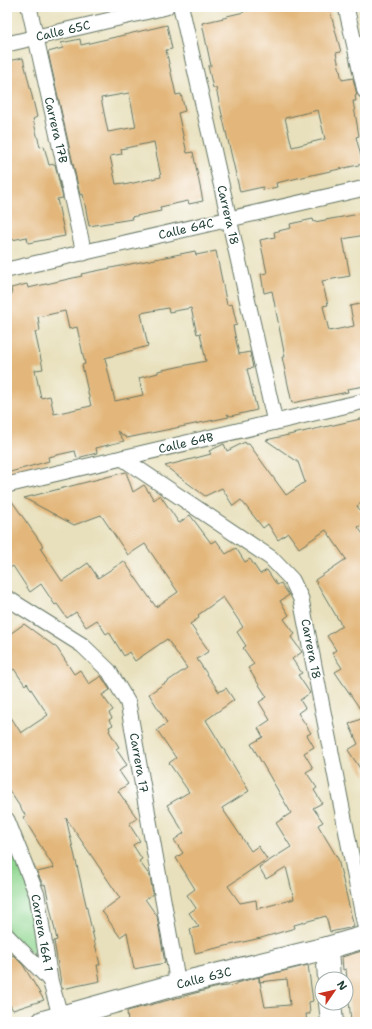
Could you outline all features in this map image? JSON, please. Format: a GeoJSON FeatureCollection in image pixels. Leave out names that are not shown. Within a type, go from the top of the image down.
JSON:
{"type":"FeatureCollection","features":[{"type":"Feature","properties":{"kind":"street","name":"Carrera 17B"},"geometry":{"type":"LineString","coordinates":[[29,7],[84,252]]}},
{"type":"Feature","properties":{"kind":"street","name":"Calle 65C"},"geometry":{"type":"LineString","coordinates":[[7,44],[166,7]]}},
{"type":"Feature","properties":{"kind":"street","name":"Carrera 18"},"geometry":{"type":"LineString","coordinates":[[181,7],[275,422]]}},
{"type":"Feature","properties":{"kind":"street"},"geometry":{"type":"LineString","coordinates":[[346,7],[365,91]]}},
{"type":"Feature","properties":{"kind":"street","name":"Calle 64C"},"geometry":{"type":"LineString","coordinates":[[7,270],[365,188]]}},
{"type":"Feature","properties":{"kind":"street","name":"Calle 64B"},"geometry":{"type":"LineString","coordinates":[[7,485],[365,401]]}},
{"type":"Feature","properties":{"kind":"street","name":"Carrera 18"},"geometry":{"type":"LineString","coordinates":[[122,458],[271,558],[292,580],[301,599],[365,926]]}},
{"type":"Feature","properties":{"kind":"street","name":"Carrera 17"},"geometry":{"type":"LineString","coordinates":[[7,598],[82,645],[110,671],[128,703],[178,984]]}},
{"type":"Feature","properties":{"kind":"street","name":"Carrera 16A 1"},"geometry":{"type":"LineString","coordinates":[[7,820],[37,895],[50,980],[52,1020]]}},
{"type":"Feature","properties":{"kind":"street"},"geometry":{"type":"LineString","coordinates":[[7,936],[50,980]]}},
{"type":"Feature","properties":{"kind":"street","name":"Calle 63C"},"geometry":{"type":"LineString","coordinates":[[52,1020],[178,984],[326,948],[365,936]]}},
{"type":"Feature","properties":{"kind":"street"},"geometry":{"type":"LineString","coordinates":[[326,948],[328,971]]}},
{"type":"Feature","properties":{"kind":"street"},"geometry":{"type":"LineString","coordinates":[[331,1011],[332,1022]]}},
{"type":"Feature","properties":{"kind":"green space"},"geometry":{"type":"Polygon","coordinates":[[[7,833],[26,869],[41,961],[7,932],[7,833]]]}},
{"type":"Feature","properties":{"kind":"building"},"geometry":{"type":"Polygon","coordinates":[[[253,7],[329,7],[341,52],[336,53],[342,80],[353,78],[357,95],[355,95],[356,101],[353,101],[359,136],[356,137],[363,164],[276,183],[277,187],[263,190],[263,187],[240,192],[216,88],[213,88],[208,66],[211,66],[202,23],[244,12],[244,9],[253,7]],[[318,110],[285,118],[292,147],[325,139],[318,110]]]}},
{"type":"Feature","properties":{"kind":"building"},"geometry":{"type":"Polygon","coordinates":[[[167,25],[172,49],[166,50],[176,95],[181,94],[185,111],[178,113],[187,153],[193,152],[203,201],[189,204],[188,201],[160,207],[161,211],[131,217],[132,219],[89,226],[83,194],[80,195],[48,52],[63,48],[61,43],[80,39],[81,45],[167,25]],[[129,93],[101,98],[108,132],[136,127],[129,93]],[[154,142],[121,149],[122,154],[110,156],[116,184],[124,183],[124,185],[161,177],[154,142]]]}},
{"type":"Feature","properties":{"kind":"building"},"geometry":{"type":"Polygon","coordinates":[[[23,58],[37,117],[33,119],[40,147],[44,146],[49,165],[55,164],[63,198],[57,199],[65,236],[28,243],[27,237],[7,241],[7,154],[10,153],[7,141],[7,130],[10,129],[7,115],[7,61],[23,58]]]}},
{"type":"Feature","properties":{"kind":"building"},"geometry":{"type":"Polygon","coordinates":[[[365,213],[365,235],[343,239],[350,276],[322,281],[328,305],[323,306],[329,331],[354,326],[350,306],[365,303],[365,386],[347,389],[348,392],[292,403],[282,357],[285,357],[272,291],[264,293],[261,274],[267,273],[260,240],[275,237],[274,232],[291,228],[290,224],[313,219],[314,222],[365,213]]]}},
{"type":"Feature","properties":{"kind":"building"},"geometry":{"type":"Polygon","coordinates":[[[195,251],[196,255],[216,251],[227,305],[232,304],[237,325],[233,326],[239,354],[250,352],[253,368],[247,369],[257,410],[231,416],[227,414],[229,417],[127,438],[117,431],[124,441],[96,448],[97,453],[77,458],[75,451],[48,457],[49,461],[7,473],[7,295],[12,294],[11,288],[27,284],[28,288],[82,276],[81,274],[195,251]],[[168,308],[141,313],[148,346],[105,358],[115,401],[143,395],[139,378],[158,373],[158,371],[206,361],[200,333],[197,334],[191,308],[169,312],[168,308]],[[65,311],[38,317],[40,331],[35,332],[43,369],[35,370],[41,398],[50,396],[54,414],[91,406],[82,365],[85,364],[77,327],[69,329],[65,311]]]}},
{"type":"Feature","properties":{"kind":"building"},"geometry":{"type":"Polygon","coordinates":[[[365,418],[365,500],[357,506],[365,518],[365,523],[358,527],[365,537],[365,716],[335,672],[342,668],[332,653],[336,650],[327,636],[342,626],[315,580],[346,559],[326,530],[299,548],[288,533],[278,540],[268,524],[263,528],[241,500],[233,506],[222,488],[205,496],[165,466],[211,454],[209,451],[224,444],[227,451],[245,442],[246,444],[249,444],[286,495],[305,482],[298,462],[266,440],[365,418]]]}},
{"type":"Feature","properties":{"kind":"building"},"geometry":{"type":"Polygon","coordinates":[[[126,472],[133,492],[144,485],[154,500],[160,495],[179,523],[190,515],[211,543],[216,540],[226,554],[236,548],[245,562],[250,559],[260,574],[267,570],[277,585],[281,583],[289,595],[280,601],[289,615],[284,619],[295,634],[291,637],[302,652],[292,659],[302,673],[298,675],[310,693],[300,700],[305,708],[298,713],[311,733],[307,735],[314,747],[304,753],[313,768],[306,772],[317,788],[314,790],[322,803],[313,808],[323,822],[318,825],[338,859],[354,927],[330,932],[326,916],[294,925],[295,928],[261,938],[195,953],[190,929],[199,927],[189,913],[196,908],[187,895],[195,889],[176,858],[183,853],[174,840],[184,833],[167,805],[189,792],[169,763],[176,758],[157,730],[167,723],[149,694],[187,668],[167,639],[135,661],[129,652],[124,656],[109,632],[106,634],[97,620],[86,627],[76,612],[67,618],[57,604],[55,605],[41,584],[30,592],[13,566],[7,570],[7,494],[43,546],[40,548],[62,581],[88,563],[98,578],[124,561],[156,607],[178,592],[145,544],[128,555],[101,515],[74,525],[24,498],[126,472]],[[223,597],[198,615],[199,618],[190,624],[209,651],[197,659],[219,692],[226,688],[234,700],[206,720],[249,791],[222,808],[251,851],[258,846],[267,859],[228,886],[240,903],[256,900],[257,909],[294,899],[286,867],[266,879],[259,867],[291,847],[276,823],[291,813],[251,744],[263,737],[258,728],[270,720],[259,702],[267,697],[248,668],[254,664],[243,648],[246,646],[237,632],[243,627],[223,597]]]}},
{"type":"Feature","properties":{"kind":"building"},"geometry":{"type":"Polygon","coordinates":[[[24,624],[57,648],[74,674],[80,670],[89,684],[101,676],[110,690],[102,695],[113,710],[109,713],[112,718],[109,720],[113,725],[109,727],[109,731],[119,747],[116,749],[127,765],[119,771],[128,784],[118,791],[137,818],[129,824],[140,841],[133,845],[142,859],[139,861],[150,876],[153,894],[145,899],[157,916],[165,963],[134,969],[127,932],[120,937],[102,911],[120,898],[66,818],[100,965],[97,965],[100,981],[62,989],[54,941],[57,940],[45,884],[43,885],[37,872],[54,868],[23,817],[26,816],[7,787],[7,711],[21,733],[48,715],[27,683],[25,685],[14,669],[7,674],[7,636],[24,624]]]}},
{"type":"Feature","properties":{"kind":"building"},"geometry":{"type":"Polygon","coordinates":[[[365,717],[365,776],[348,750],[358,744],[349,724],[365,717]]]}},
{"type":"Feature","properties":{"kind":"building"},"geometry":{"type":"Polygon","coordinates":[[[365,950],[365,1022],[351,1022],[350,1011],[354,1011],[354,971],[346,971],[346,969],[343,970],[342,957],[365,950]]]}},
{"type":"Feature","properties":{"kind":"building"},"geometry":{"type":"Polygon","coordinates":[[[13,955],[23,965],[44,1000],[13,1010],[7,1000],[7,959],[13,955]]]}},
{"type":"Feature","properties":{"kind":"building"},"geometry":{"type":"Polygon","coordinates":[[[308,965],[313,1001],[309,1002],[310,1014],[306,1014],[307,1022],[128,1022],[127,1011],[218,987],[236,985],[236,983],[308,965]],[[287,979],[260,982],[265,1007],[290,1005],[287,979]]]}}]}
